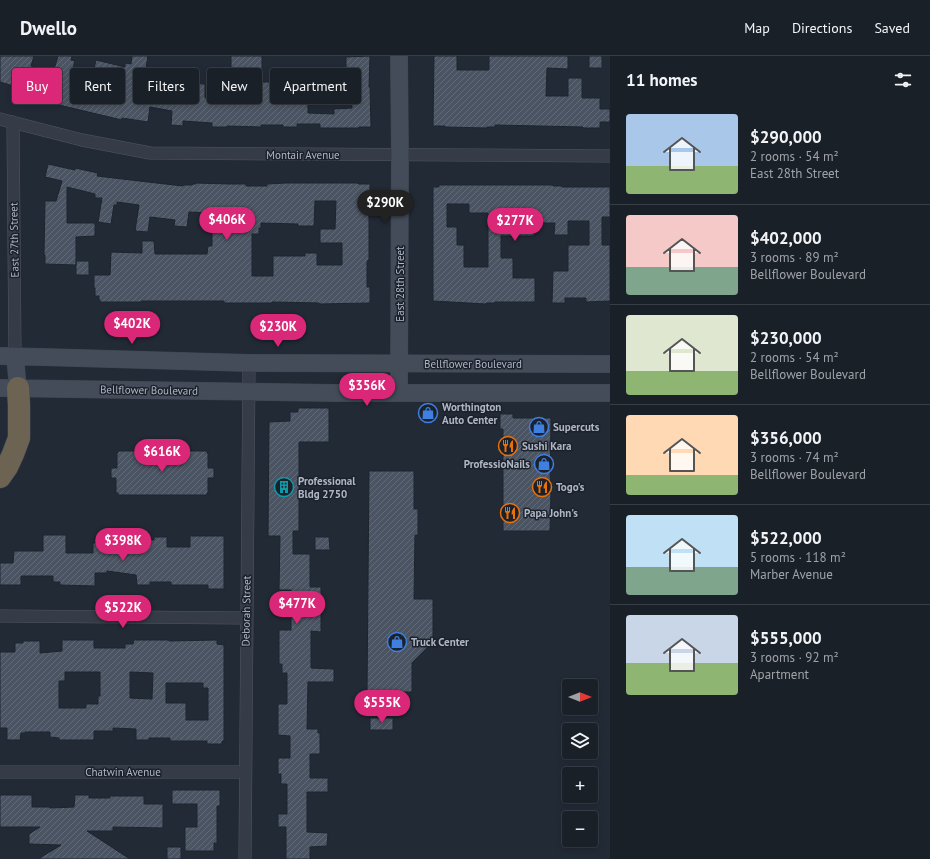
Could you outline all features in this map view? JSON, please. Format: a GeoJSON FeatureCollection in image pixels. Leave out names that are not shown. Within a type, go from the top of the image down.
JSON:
{"type":"FeatureCollection","features":[{"type":"Feature","properties":{"kind":"highway"},"geometry":{"type":"LineString","coordinates":[[0,477],[7,467],[19,438],[19,405],[9,388]]}},
{"type":"Feature","properties":{"kind":"main road","name":"East 28th Street"},"geometry":{"type":"LineString","coordinates":[[399,56],[399,392]]}},
{"type":"Feature","properties":{"kind":"main road","name":"Bellflower Boulevard"},"geometry":{"type":"LineString","coordinates":[[8,357],[249,363],[610,364]]}},
{"type":"Feature","properties":{"kind":"main road"},"geometry":{"type":"LineString","coordinates":[[8,357],[9,388]]}},
{"type":"Feature","properties":{"kind":"main road","name":"Bellflower Boulevard"},"geometry":{"type":"LineString","coordinates":[[9,388],[249,392],[610,393]]}},
{"type":"Feature","properties":{"kind":"street","name":"Montair Avenue"},"geometry":{"type":"LineString","coordinates":[[0,119],[82,140],[150,154],[610,156]]}},
{"type":"Feature","properties":{"kind":"street","name":"East 27th Street"},"geometry":{"type":"LineString","coordinates":[[8,357],[13,122]]}},
{"type":"Feature","properties":{"kind":"street","name":"Deborah Street"},"geometry":{"type":"LineString","coordinates":[[245,859],[249,363]]}},
{"type":"Feature","properties":{"kind":"street"},"geometry":{"type":"LineString","coordinates":[[0,616],[246,618]]}},
{"type":"Feature","properties":{"kind":"street","name":"Chatwin Avenue"},"geometry":{"type":"LineString","coordinates":[[0,772],[245,772]]}},
{"type":"Feature","properties":{"kind":"building"},"geometry":{"type":"Polygon","coordinates":[[[0,56],[34,56],[31,66],[37,68],[12,68],[12,86],[0,82],[0,56]]]}},
{"type":"Feature","properties":{"kind":"building"},"geometry":{"type":"Polygon","coordinates":[[[58,56],[72,56],[71,60],[75,61],[73,68],[70,68],[70,104],[125,104],[125,68],[94,68],[96,60],[125,67],[125,63],[131,64],[132,56],[148,56],[146,68],[133,68],[133,104],[199,104],[199,84],[205,84],[205,98],[207,98],[207,104],[262,104],[262,82],[270,82],[270,104],[308,104],[308,113],[334,114],[334,109],[352,108],[352,104],[361,104],[361,68],[346,68],[346,57],[370,56],[369,87],[371,127],[320,128],[320,124],[297,124],[297,127],[283,127],[283,125],[261,125],[261,127],[212,127],[212,123],[183,121],[183,126],[171,125],[172,111],[150,107],[148,122],[122,118],[122,120],[57,104],[62,104],[62,68],[54,68],[58,56]]]}},
{"type":"Feature","properties":{"kind":"building"},"geometry":{"type":"Polygon","coordinates":[[[231,56],[262,56],[262,68],[231,68],[231,56]]]}},
{"type":"Feature","properties":{"kind":"building"},"geometry":{"type":"Polygon","coordinates":[[[434,56],[457,56],[457,70],[489,70],[489,56],[568,56],[568,69],[547,68],[546,96],[568,96],[568,78],[582,78],[582,98],[600,98],[600,109],[610,109],[610,122],[600,122],[600,128],[495,125],[495,127],[487,128],[433,126],[434,56]]]}},
{"type":"Feature","properties":{"kind":"building"},"geometry":{"type":"Polygon","coordinates":[[[589,56],[602,56],[602,68],[589,68],[589,56]]]}},
{"type":"Feature","properties":{"kind":"building"},"geometry":{"type":"Polygon","coordinates":[[[48,164],[98,173],[97,176],[183,186],[196,183],[246,184],[246,186],[267,186],[267,184],[286,183],[370,184],[369,260],[367,262],[367,287],[370,287],[370,303],[224,303],[224,301],[100,302],[99,296],[95,296],[94,275],[110,275],[111,252],[142,253],[142,241],[154,241],[155,254],[207,254],[208,246],[212,246],[212,213],[189,212],[187,227],[174,226],[175,220],[150,217],[148,232],[135,231],[139,205],[117,202],[117,205],[114,205],[111,224],[98,222],[102,198],[95,198],[95,194],[67,187],[67,223],[95,223],[95,236],[76,237],[76,265],[45,264],[45,201],[56,201],[62,181],[45,177],[48,164]],[[315,201],[314,226],[261,223],[259,234],[252,234],[252,276],[273,276],[273,256],[305,256],[305,253],[317,253],[317,265],[342,265],[342,243],[320,243],[320,229],[335,229],[336,201],[315,201]]]}},
{"type":"Feature","properties":{"kind":"building"},"geometry":{"type":"Polygon","coordinates":[[[439,185],[553,185],[562,187],[610,187],[610,217],[602,217],[602,245],[610,245],[610,301],[586,302],[586,298],[565,298],[565,303],[552,303],[553,271],[568,271],[568,245],[589,245],[589,221],[568,221],[568,235],[554,235],[555,223],[534,223],[534,236],[501,236],[501,258],[513,258],[513,278],[535,278],[535,302],[495,302],[486,304],[433,301],[433,187],[439,187],[439,185]],[[447,204],[447,227],[457,227],[457,245],[464,245],[464,267],[488,267],[488,213],[469,213],[469,204],[447,204]]]}},
{"type":"Feature","properties":{"kind":"building"},"geometry":{"type":"Polygon","coordinates":[[[76,261],[89,261],[89,275],[76,275],[76,261]]]}},
{"type":"Feature","properties":{"kind":"building"},"geometry":{"type":"Polygon","coordinates":[[[298,408],[329,408],[329,442],[299,442],[299,531],[293,531],[293,554],[310,554],[310,587],[321,587],[321,632],[311,631],[311,668],[334,669],[334,682],[308,682],[307,729],[318,729],[318,733],[320,733],[320,754],[310,754],[310,778],[328,778],[328,792],[307,792],[307,832],[328,833],[327,846],[310,847],[310,859],[286,859],[286,827],[278,827],[278,814],[287,814],[287,784],[281,784],[281,774],[278,774],[278,758],[290,758],[290,736],[278,735],[278,704],[287,704],[287,673],[282,673],[282,664],[279,664],[279,630],[291,630],[291,590],[279,590],[280,536],[268,536],[269,422],[290,421],[290,412],[298,412],[298,408]]]}},
{"type":"Feature","properties":{"kind":"building"},"geometry":{"type":"Polygon","coordinates":[[[500,414],[513,414],[513,418],[551,418],[550,531],[503,531],[503,429],[500,429],[500,414]]]}},
{"type":"Feature","properties":{"kind":"building"},"geometry":{"type":"Polygon","coordinates":[[[118,451],[207,451],[208,468],[214,468],[214,478],[208,478],[207,495],[118,495],[118,493],[116,493],[116,478],[111,478],[111,468],[117,468],[118,451]]]}},
{"type":"Feature","properties":{"kind":"building"},"geometry":{"type":"Polygon","coordinates":[[[369,471],[414,471],[414,509],[418,509],[418,535],[415,535],[414,599],[433,599],[433,642],[412,663],[412,692],[367,692],[369,471]]]}},
{"type":"Feature","properties":{"kind":"building"},"geometry":{"type":"Polygon","coordinates":[[[43,535],[66,535],[66,553],[93,553],[93,543],[126,543],[127,539],[154,540],[154,537],[167,537],[167,547],[190,547],[190,536],[224,536],[224,589],[208,589],[208,585],[171,585],[171,582],[150,582],[150,585],[137,585],[136,575],[107,571],[107,573],[95,573],[95,586],[60,585],[60,582],[53,582],[53,576],[21,576],[21,585],[0,585],[0,563],[13,563],[14,551],[43,551],[43,535]]]}},
{"type":"Feature","properties":{"kind":"building"},"geometry":{"type":"Polygon","coordinates":[[[315,537],[329,537],[330,550],[315,550],[315,537]]]}},
{"type":"Feature","properties":{"kind":"building"},"geometry":{"type":"Polygon","coordinates":[[[62,640],[94,640],[94,648],[125,648],[125,644],[133,644],[134,640],[217,640],[217,644],[224,645],[224,741],[222,741],[222,744],[207,744],[207,741],[170,741],[170,738],[149,738],[149,740],[136,740],[136,729],[113,728],[113,731],[94,731],[94,740],[59,740],[59,738],[50,737],[50,732],[25,732],[21,733],[20,740],[7,740],[7,728],[0,728],[0,652],[15,652],[15,643],[23,643],[23,641],[40,641],[40,653],[62,651],[62,640]],[[65,672],[65,681],[59,681],[59,708],[86,708],[86,704],[98,704],[98,696],[100,696],[100,672],[65,672]],[[130,672],[130,698],[152,699],[153,673],[130,672]],[[166,683],[166,703],[186,703],[186,720],[208,720],[208,688],[203,688],[203,683],[166,683]]]}},
{"type":"Feature","properties":{"kind":"building"},"geometry":{"type":"Polygon","coordinates":[[[370,718],[393,718],[393,730],[370,730],[370,718]]]}},
{"type":"Feature","properties":{"kind":"building"},"geometry":{"type":"Polygon","coordinates":[[[172,790],[220,790],[220,806],[217,806],[217,843],[214,843],[214,851],[185,851],[185,827],[197,827],[197,804],[172,804],[172,790]]]}},
{"type":"Feature","properties":{"kind":"building"},"geometry":{"type":"Polygon","coordinates":[[[0,795],[32,795],[32,807],[50,808],[74,807],[75,795],[89,795],[89,798],[110,798],[110,796],[144,796],[144,804],[163,804],[163,828],[113,827],[113,831],[87,831],[130,859],[38,859],[61,845],[29,844],[29,834],[40,827],[0,827],[0,795]]]}},
{"type":"Feature","properties":{"kind":"building"},"geometry":{"type":"Polygon","coordinates":[[[167,847],[181,847],[181,859],[167,859],[167,847]]]}},
{"type":"Feature","properties":{"kind":"place","name":"Worthington Auto Center"},"geometry":{"type":"Point","coordinates":[428,413]}},
{"type":"Feature","properties":{"kind":"place","name":"Supercuts"},"geometry":{"type":"Point","coordinates":[539,427]}},
{"type":"Feature","properties":{"kind":"place","name":"Sushi Kara"},"geometry":{"type":"Point","coordinates":[508,446]}},
{"type":"Feature","properties":{"kind":"place","name":"ProfessioNails"},"geometry":{"type":"Point","coordinates":[544,464]}},
{"type":"Feature","properties":{"kind":"place","name":"Professional Bldg 2750"},"geometry":{"type":"Point","coordinates":[284,487]}},
{"type":"Feature","properties":{"kind":"place","name":"Togo's"},"geometry":{"type":"Point","coordinates":[542,487]}},
{"type":"Feature","properties":{"kind":"place","name":"Papa John's"},"geometry":{"type":"Point","coordinates":[510,513]}},
{"type":"Feature","properties":{"kind":"place","name":"Truck Center"},"geometry":{"type":"Point","coordinates":[397,642]}}]}
